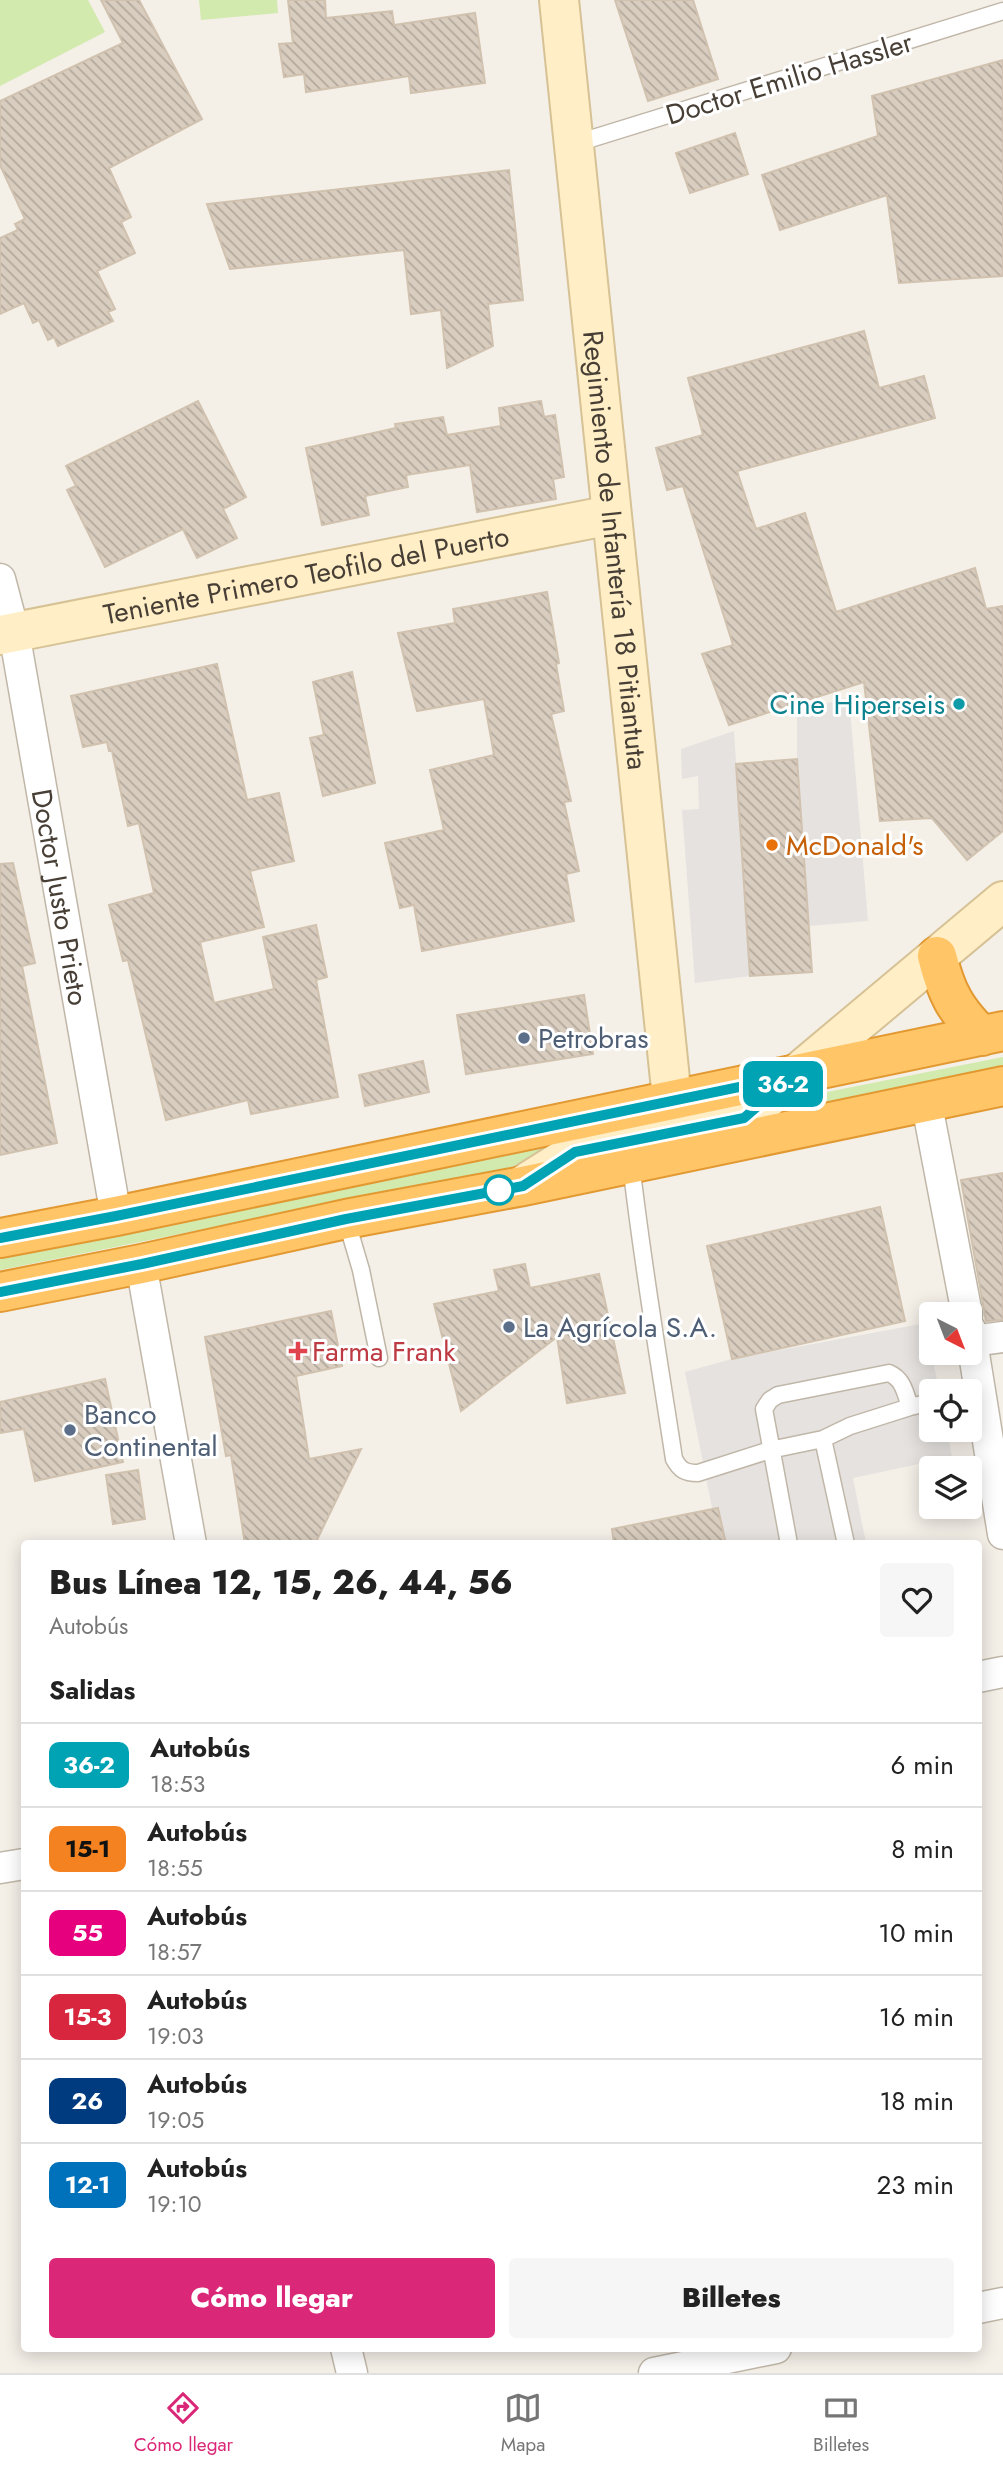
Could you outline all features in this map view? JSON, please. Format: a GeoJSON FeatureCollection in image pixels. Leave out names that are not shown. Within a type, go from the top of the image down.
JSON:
{"type":"FeatureCollection","features":[{"type":"Feature","properties":{"kind":"highway"},"geometry":{"type":"LineString","coordinates":[[937,956],[944,986],[964,1018],[993,1034]]}},
{"type":"Feature","properties":{"kind":"highway"},"geometry":{"type":"LineString","coordinates":[[0,1238],[993,1034]]}},
{"type":"Feature","properties":{"kind":"highway"},"geometry":{"type":"LineString","coordinates":[[0,1292],[1003,1086]]}},
{"type":"Feature","properties":{"kind":"street","name":"Regimiento de Infantería 18 Pitiantuta"},"geometry":{"type":"LineString","coordinates":[[559,0],[672,1099]]}},
{"type":"Feature","properties":{"kind":"street","name":"Teniente Primero Teofilo del Puerto"},"geometry":{"type":"LineString","coordinates":[[7,633],[611,515]]}},
{"type":"Feature","properties":{"kind":"street","name":"Doctor Justo Prieto"},"geometry":{"type":"LineString","coordinates":[[0,579],[7,633],[116,1216]]}},
{"type":"Feature","properties":{"kind":"street"},"geometry":{"type":"LineString","coordinates":[[523,1186],[575,1152],[744,1118],[1003,901]]}},
{"type":"Feature","properties":{"kind":"street"},"geometry":{"type":"LineString","coordinates":[[926,1100],[964,1302]]}},
{"type":"Feature","properties":{"kind":"street"},"geometry":{"type":"LineString","coordinates":[[142,1264],[190,1540]]}},
{"type":"Feature","properties":{"kind":"street"},"geometry":{"type":"LineString","coordinates":[[982,1331],[1003,1337]]}},
{"type":"Feature","properties":{"kind":"street"},"geometry":{"type":"LineString","coordinates":[[982,1431],[1003,1534]]}},
{"type":"Feature","properties":{"kind":"street"},"geometry":{"type":"LineString","coordinates":[[982,1676],[1003,1672]]}},
{"type":"Feature","properties":{"kind":"street"},"geometry":{"type":"LineString","coordinates":[[0,1868],[21,1864]]}},
{"type":"Feature","properties":{"kind":"street"},"geometry":{"type":"LineString","coordinates":[[982,2307],[1003,2303]]}},
{"type":"Feature","properties":{"kind":"street"},"geometry":{"type":"LineString","coordinates":[[347,2352],[352,2373]]}},
{"type":"Feature","properties":{"kind":"street"},"geometry":{"type":"LineString","coordinates":[[654,2373],[756,2352]]}},
{"type":"Feature","properties":{"kind":"lane","name":"Doctor Emilio Hassler"},"geometry":{"type":"LineString","coordinates":[[574,144],[1003,11]]}},
{"type":"Feature","properties":{"kind":"lane"},"geometry":{"type":"LineString","coordinates":[[631,1163],[642,1262],[674,1459],[678,1468],[688,1473],[698,1473],[770,1450],[823,1439],[850,1426],[919,1404]]}},
{"type":"Feature","properties":{"kind":"lane"},"geometry":{"type":"LineString","coordinates":[[346,1219],[361,1270],[379,1358]]}},
{"type":"Feature","properties":{"kind":"lane"},"geometry":{"type":"LineString","coordinates":[[788,1540],[764,1409],[770,1400],[778,1395],[889,1373],[898,1377],[910,1406]]}},
{"type":"Feature","properties":{"kind":"lane"},"geometry":{"type":"LineString","coordinates":[[823,1439],[845,1540]]}},
{"type":"Feature","properties":{"kind":"green space"},"geometry":{"type":"Polygon","coordinates":[[[0,0],[88,0],[105,32],[0,86],[0,0]]]}},
{"type":"Feature","properties":{"kind":"green space"},"geometry":{"type":"Polygon","coordinates":[[[199,0],[277,0],[278,13],[201,20],[199,0]]]}},
{"type":"Feature","properties":{"kind":"green space"},"geometry":{"type":"Polygon","coordinates":[[[1003,1057],[1003,1071],[826,1105],[822,1097],[827,1092],[1003,1057]]]}},
{"type":"Feature","properties":{"kind":"green space"},"geometry":{"type":"Polygon","coordinates":[[[542,1148],[546,1150],[544,1155],[505,1169],[0,1270],[0,1256],[542,1148]]]}},
{"type":"Feature","properties":{"kind":"shaded area"},"geometry":{"type":"Polygon","coordinates":[[[849,697],[868,921],[809,926],[797,759],[797,712],[849,697]]]}},
{"type":"Feature","properties":{"kind":"shaded area"},"geometry":{"type":"Polygon","coordinates":[[[734,731],[750,976],[695,983],[682,810],[699,809],[698,776],[682,779],[681,749],[734,731]]]}},
{"type":"Feature","properties":{"kind":"shaded area"},"geometry":{"type":"Polygon","coordinates":[[[919,1324],[919,1365],[934,1365],[937,1379],[919,1379],[919,1442],[949,1442],[952,1456],[919,1456],[919,1464],[853,1478],[865,1540],[718,1540],[685,1372],[732,1359],[919,1324]]]}},
{"type":"Feature","properties":{"kind":"building"},"geometry":{"type":"Polygon","coordinates":[[[101,0],[139,0],[202,119],[109,168],[131,217],[121,222],[135,253],[97,271],[115,309],[108,312],[113,321],[58,346],[54,337],[48,340],[39,320],[33,323],[24,303],[0,314],[0,238],[18,230],[15,224],[25,219],[0,165],[0,101],[123,43],[101,0]]]}},
{"type":"Feature","properties":{"kind":"building"},"geometry":{"type":"Polygon","coordinates":[[[288,0],[325,0],[326,18],[392,11],[394,25],[475,13],[485,83],[411,93],[409,76],[306,92],[304,74],[284,77],[279,44],[293,43],[288,0]]]}},
{"type":"Feature","properties":{"kind":"building"},"geometry":{"type":"Polygon","coordinates":[[[615,0],[693,0],[718,79],[648,101],[615,0]]]}},
{"type":"Feature","properties":{"kind":"building"},"geometry":{"type":"Polygon","coordinates":[[[1003,60],[1003,276],[899,283],[887,195],[780,230],[762,175],[878,136],[872,96],[1003,60]]]}},
{"type":"Feature","properties":{"kind":"building"},"geometry":{"type":"Polygon","coordinates":[[[735,133],[748,174],[690,193],[676,153],[735,133]]]}},
{"type":"Feature","properties":{"kind":"building"},"geometry":{"type":"Polygon","coordinates":[[[509,170],[523,300],[488,304],[493,346],[447,368],[441,310],[411,314],[404,250],[230,269],[207,204],[509,170]]]}},
{"type":"Feature","properties":{"kind":"building"},"geometry":{"type":"Polygon","coordinates":[[[864,331],[879,388],[924,376],[935,418],[737,471],[756,529],[805,513],[836,612],[975,568],[986,609],[1003,606],[1003,831],[967,860],[932,818],[880,821],[864,682],[729,725],[702,654],[733,645],[683,486],[667,490],[656,448],[703,435],[688,378],[864,331]]]}},
{"type":"Feature","properties":{"kind":"building"},"geometry":{"type":"Polygon","coordinates":[[[198,401],[246,497],[223,509],[237,538],[197,558],[183,529],[105,567],[67,490],[76,486],[66,466],[198,401]]]}},
{"type":"Feature","properties":{"kind":"building"},"geometry":{"type":"Polygon","coordinates":[[[541,401],[544,417],[555,415],[564,477],[553,479],[556,499],[477,512],[470,465],[406,475],[408,487],[365,496],[369,515],[322,525],[306,448],[396,428],[395,424],[443,417],[447,435],[501,426],[499,408],[541,401]]]}},
{"type":"Feature","properties":{"kind":"building"},"geometry":{"type":"Polygon","coordinates":[[[547,592],[564,711],[551,714],[571,801],[564,802],[579,871],[566,874],[574,921],[422,951],[414,905],[400,908],[385,843],[444,830],[430,770],[494,755],[484,699],[417,711],[398,633],[455,623],[453,609],[547,592]]]}},
{"type":"Feature","properties":{"kind":"building"},"geometry":{"type":"Polygon","coordinates":[[[217,664],[247,800],[279,793],[294,861],[250,871],[264,927],[200,942],[214,1003],[274,989],[263,937],[316,925],[327,977],[316,980],[338,1097],[251,1114],[248,1100],[166,1120],[128,960],[123,961],[109,905],[154,893],[139,823],[128,826],[112,751],[109,751],[107,742],[83,747],[71,696],[217,664]]]}},
{"type":"Feature","properties":{"kind":"building"},"geometry":{"type":"Polygon","coordinates":[[[352,672],[375,783],[323,796],[310,738],[324,735],[313,682],[352,672]]]}},
{"type":"Feature","properties":{"kind":"building","name":"McDonald's"},"geometry":{"type":"Polygon","coordinates":[[[797,759],[812,972],[750,976],[736,764],[797,759]]]}},
{"type":"Feature","properties":{"kind":"building"},"geometry":{"type":"Polygon","coordinates":[[[13,863],[35,963],[22,966],[57,1143],[0,1155],[0,864],[13,863]]]}},
{"type":"Feature","properties":{"kind":"building"},"geometry":{"type":"Polygon","coordinates":[[[584,995],[593,1054],[466,1074],[457,1015],[584,995]]]}},
{"type":"Feature","properties":{"kind":"building"},"geometry":{"type":"Polygon","coordinates":[[[423,1061],[429,1092],[365,1106],[359,1075],[423,1061]]]}},
{"type":"Feature","properties":{"kind":"building"},"geometry":{"type":"Polygon","coordinates":[[[1003,1173],[1003,1320],[986,1321],[961,1180],[1003,1173]]]}},
{"type":"Feature","properties":{"kind":"building"},"geometry":{"type":"Polygon","coordinates":[[[880,1207],[905,1321],[732,1359],[707,1246],[880,1207]]]}},
{"type":"Feature","properties":{"kind":"building"},"geometry":{"type":"Polygon","coordinates":[[[525,1264],[530,1288],[599,1274],[625,1393],[567,1403],[557,1337],[461,1411],[434,1304],[499,1291],[494,1270],[525,1264]]]}},
{"type":"Feature","properties":{"kind":"building"},"geometry":{"type":"Polygon","coordinates":[[[331,1311],[342,1366],[296,1376],[309,1459],[361,1449],[317,1540],[244,1540],[231,1455],[226,1456],[205,1337],[331,1311]]]}},
{"type":"Feature","properties":{"kind":"building"},"geometry":{"type":"Polygon","coordinates":[[[105,1379],[123,1462],[35,1481],[24,1429],[0,1433],[0,1402],[105,1379]]]}},
{"type":"Feature","properties":{"kind":"building"},"geometry":{"type":"Polygon","coordinates":[[[138,1470],[145,1519],[113,1524],[106,1475],[138,1470]]]}},
{"type":"Feature","properties":{"kind":"building"},"geometry":{"type":"Polygon","coordinates":[[[718,1508],[725,1540],[613,1540],[612,1529],[718,1508]]]}},
{"type":"Feature","properties":{"kind":"bus line","name":"36-2"},"geometry":{"type":"LineString","coordinates":[[0,1238],[792,1076],[744,1118],[575,1152],[523,1186],[346,1219],[0,1292]]}},
{"type":"Feature","properties":{"kind":"place","name":"Cine Hiperseis"},"geometry":{"type":"Point","coordinates":[959,704]}},
{"type":"Feature","properties":{"kind":"place","name":"McDonald's"},"geometry":{"type":"Point","coordinates":[772,845]}},
{"type":"Feature","properties":{"kind":"place","name":"Petrobras"},"geometry":{"type":"Point","coordinates":[524,1038]}},
{"type":"Feature","properties":{"kind":"place","name":"La Agrícola S.A."},"geometry":{"type":"Point","coordinates":[509,1327]}},
{"type":"Feature","properties":{"kind":"place","name":"Farma Frank"},"geometry":{"type":"Point","coordinates":[298,1351]}},
{"type":"Feature","properties":{"kind":"place","name":"Banco Continental"},"geometry":{"type":"Point","coordinates":[70,1430]}}]}
